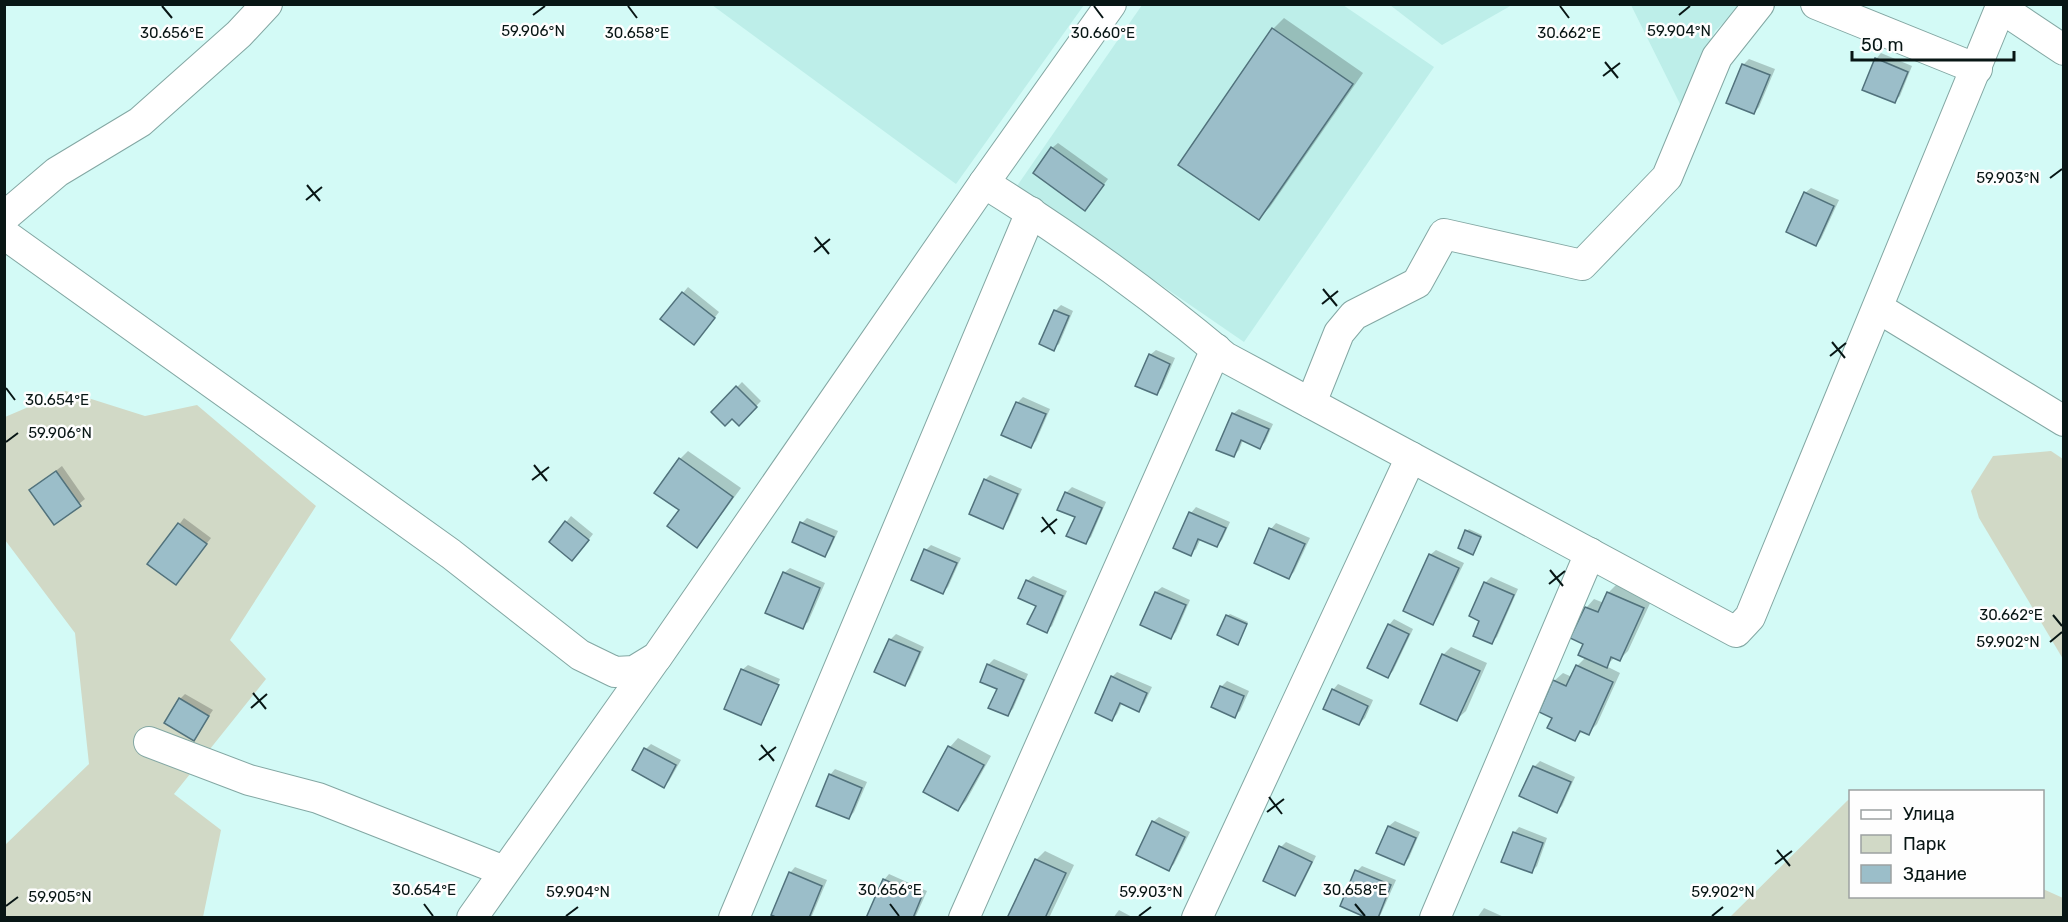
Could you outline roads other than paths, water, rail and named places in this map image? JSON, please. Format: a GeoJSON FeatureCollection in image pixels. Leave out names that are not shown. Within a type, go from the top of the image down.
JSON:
{"type":"FeatureCollection","features":[{"type":"Feature","properties":{"kind":"street"},"geometry":{"type":"LineString","coordinates":[[4,217],[57,172],[140,122],[239,34],[267,4]]}},
{"type":"Feature","properties":{"kind":"street"},"geometry":{"type":"LineString","coordinates":[[472,918],[657,657],[984,183],[1111,4]]}},
{"type":"Feature","properties":{"kind":"street"},"geometry":{"type":"LineString","coordinates":[[1311,403],[1339,333],[1354,315],[1417,283],[1444,234],[1582,265],[1667,177],[1717,57],[1760,4]]}},
{"type":"Feature","properties":{"kind":"street"},"geometry":{"type":"LineString","coordinates":[[1816,4],[1977,69]]}},
{"type":"Feature","properties":{"kind":"street"},"geometry":{"type":"LineString","coordinates":[[984,183],[1031,212],[1186,324],[1225,357],[1736,632],[1750,617],[2001,6],[2064,50]]}},
{"type":"Feature","properties":{"kind":"street"},"geometry":{"type":"LineString","coordinates":[[734,918],[1031,212]]}},
{"type":"Feature","properties":{"kind":"street"},"geometry":{"type":"LineString","coordinates":[[4,234],[451,554],[580,655],[615,672],[634,671],[657,657]]}},
{"type":"Feature","properties":{"kind":"street"},"geometry":{"type":"LineString","coordinates":[[1878,308],[2064,421]]}},
{"type":"Feature","properties":{"kind":"street"},"geometry":{"type":"LineString","coordinates":[[964,918],[1206,367],[1216,350]]}},
{"type":"Feature","properties":{"kind":"street"},"geometry":{"type":"LineString","coordinates":[[1197,918],[1411,457]]}},
{"type":"Feature","properties":{"kind":"street"},"geometry":{"type":"LineString","coordinates":[[1435,918],[1590,553]]}},
{"type":"Feature","properties":{"kind":"street"},"geometry":{"type":"LineString","coordinates":[[148,742],[249,780],[318,798],[504,871]]}}]}
